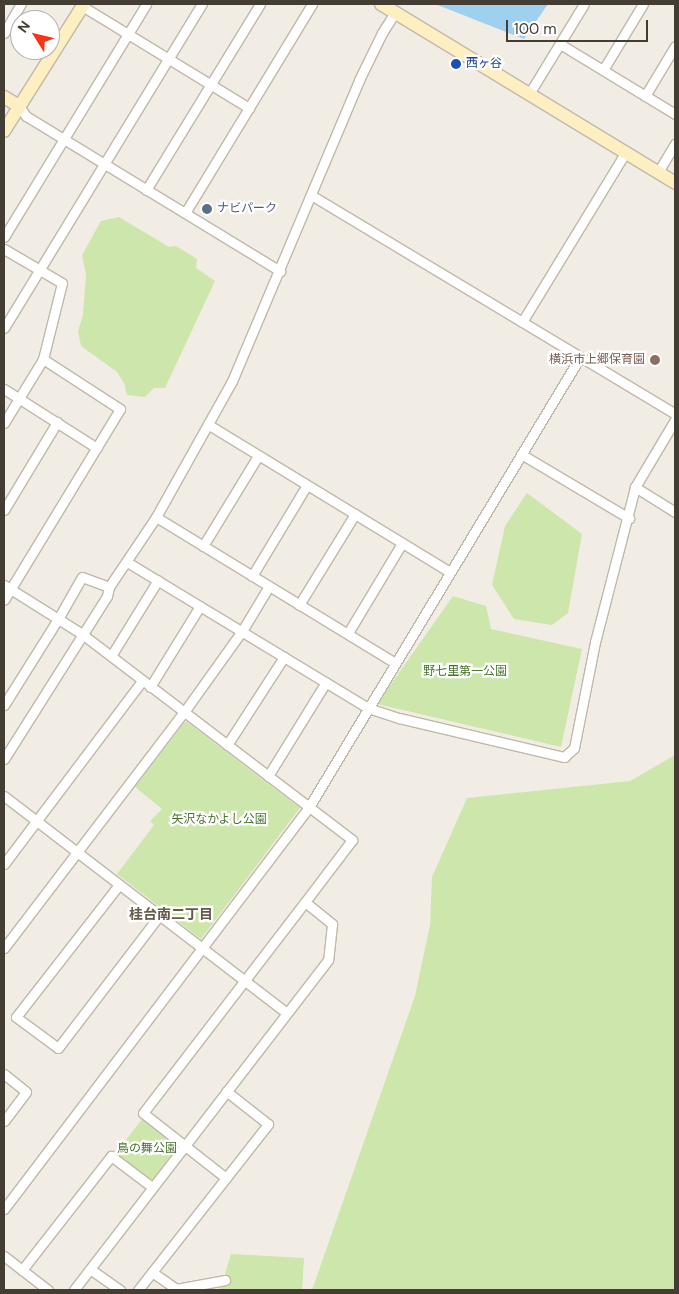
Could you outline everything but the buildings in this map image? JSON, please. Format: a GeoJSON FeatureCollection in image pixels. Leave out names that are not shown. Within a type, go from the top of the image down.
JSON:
{"type":"FeatureCollection","features":[{"type":"Feature","properties":{"kind":"street"},"geometry":{"type":"LineString","coordinates":[[4,33],[21,4]]}},
{"type":"Feature","properties":{"kind":"street"},"geometry":{"type":"LineString","coordinates":[[4,237],[146,4]]}},
{"type":"Feature","properties":{"kind":"street"},"geometry":{"type":"LineString","coordinates":[[4,328],[202,4]]}},
{"type":"Feature","properties":{"kind":"street"},"geometry":{"type":"LineString","coordinates":[[146,190],[260,4]]}},
{"type":"Feature","properties":{"kind":"street"},"geometry":{"type":"LineString","coordinates":[[185,214],[312,4]]}},
{"type":"Feature","properties":{"kind":"street"},"geometry":{"type":"LineString","coordinates":[[381,4],[675,183]]}},
{"type":"Feature","properties":{"kind":"street"},"geometry":{"type":"LineString","coordinates":[[529,94],[584,4]]}},
{"type":"Feature","properties":{"kind":"street"},"geometry":{"type":"LineString","coordinates":[[603,70],[643,4]]}},
{"type":"Feature","properties":{"kind":"street"},"geometry":{"type":"LineString","coordinates":[[4,131],[83,5],[249,108]]}},
{"type":"Feature","properties":{"kind":"street"},"geometry":{"type":"LineString","coordinates":[[4,759],[107,596],[109,587],[156,517],[209,426],[252,338],[360,80],[382,32],[395,12]]}},
{"type":"Feature","properties":{"kind":"street"},"geometry":{"type":"LineString","coordinates":[[560,44],[675,114]]}},
{"type":"Feature","properties":{"kind":"street"},"geometry":{"type":"LineString","coordinates":[[645,96],[675,46]]}},
{"type":"Feature","properties":{"kind":"street"},"geometry":{"type":"LineString","coordinates":[[4,97],[19,106],[26,116],[280,271]]}},
{"type":"Feature","properties":{"kind":"street"},"geometry":{"type":"LineString","coordinates":[[658,172],[675,144]]}},
{"type":"Feature","properties":{"kind":"street"},"geometry":{"type":"LineString","coordinates":[[522,322],[625,153]]}},
{"type":"Feature","properties":{"kind":"street"},"geometry":{"type":"LineString","coordinates":[[311,195],[675,414]]}},
{"type":"Feature","properties":{"kind":"street"},"geometry":{"type":"LineString","coordinates":[[4,249],[62,283],[43,359],[4,423]]}},
{"type":"Feature","properties":{"kind":"street"},"geometry":{"type":"LineString","coordinates":[[4,1209],[309,807],[580,357]]}},
{"type":"Feature","properties":{"kind":"street"},"geometry":{"type":"LineString","coordinates":[[4,600],[7,587],[120,409],[43,359]]}},
{"type":"Feature","properties":{"kind":"street"},"geometry":{"type":"LineString","coordinates":[[4,389],[97,448]]}},
{"type":"Feature","properties":{"kind":"street"},"geometry":{"type":"LineString","coordinates":[[127,562],[368,708],[399,718],[564,757],[574,748],[595,642],[635,487],[675,420]]}},
{"type":"Feature","properties":{"kind":"street"},"geometry":{"type":"LineString","coordinates":[[4,510],[57,422]]}},
{"type":"Feature","properties":{"kind":"street"},"geometry":{"type":"LineString","coordinates":[[209,426],[450,572]]}},
{"type":"Feature","properties":{"kind":"street"},"geometry":{"type":"LineString","coordinates":[[521,454],[628,518]]}},
{"type":"Feature","properties":{"kind":"street"},"geometry":{"type":"LineString","coordinates":[[203,546],[258,456]]}},
{"type":"Feature","properties":{"kind":"street"},"geometry":{"type":"LineString","coordinates":[[252,576],[307,485]]}},
{"type":"Feature","properties":{"kind":"street"},"geometry":{"type":"LineString","coordinates":[[635,487],[675,512]]}},
{"type":"Feature","properties":{"kind":"street"},"geometry":{"type":"LineString","coordinates":[[299,605],[355,514]]}},
{"type":"Feature","properties":{"kind":"street"},"geometry":{"type":"LineString","coordinates":[[156,517],[395,663]]}},
{"type":"Feature","properties":{"kind":"street"},"geometry":{"type":"LineString","coordinates":[[348,633],[402,543]]}},
{"type":"Feature","properties":{"kind":"street"},"geometry":{"type":"LineString","coordinates":[[4,706],[82,577],[109,587]]}},
{"type":"Feature","properties":{"kind":"street"},"geometry":{"type":"LineString","coordinates":[[111,656],[158,580]]}},
{"type":"Feature","properties":{"kind":"street"},"geometry":{"type":"LineString","coordinates":[[4,948],[184,712],[242,631],[269,586]]}},
{"type":"Feature","properties":{"kind":"street"},"geometry":{"type":"LineString","coordinates":[[7,587],[82,634],[352,840],[143,1113],[226,1178]]}},
{"type":"Feature","properties":{"kind":"street"},"geometry":{"type":"LineString","coordinates":[[4,864],[146,684],[200,606]]}},
{"type":"Feature","properties":{"kind":"street"},"geometry":{"type":"LineString","coordinates":[[227,745],[284,657]]}},
{"type":"Feature","properties":{"kind":"street"},"geometry":{"type":"LineString","coordinates":[[268,776],[326,682]]}},
{"type":"Feature","properties":{"kind":"street"},"geometry":{"type":"LineString","coordinates":[[4,796],[118,886],[286,1012]]}},
{"type":"Feature","properties":{"kind":"street"},"geometry":{"type":"LineString","coordinates":[[118,886],[16,1017],[51,1043],[58,1048],[159,916]]}},
{"type":"Feature","properties":{"kind":"street"},"geometry":{"type":"LineString","coordinates":[[74,1290],[286,1012],[328,960],[332,924],[305,902]]}},
{"type":"Feature","properties":{"kind":"street"},"geometry":{"type":"LineString","coordinates":[[4,1074],[26,1092],[4,1121]]}},
{"type":"Feature","properties":{"kind":"street"},"geometry":{"type":"LineString","coordinates":[[138,1290],[268,1124],[226,1091]]}},
{"type":"Feature","properties":{"kind":"street"},"geometry":{"type":"LineString","coordinates":[[22,1270],[111,1156],[152,1187]]}},
{"type":"Feature","properties":{"kind":"street"},"geometry":{"type":"LineString","coordinates":[[4,1256],[48,1290]]}},
{"type":"Feature","properties":{"kind":"street"},"geometry":{"type":"LineString","coordinates":[[90,1269],[120,1290]]}},
{"type":"Feature","properties":{"kind":"street"},"geometry":{"type":"LineString","coordinates":[[152,1272],[176,1289],[225,1280]]}},
{"type":"Feature","properties":{"kind":"green space"},"geometry":{"type":"Polygon","coordinates":[[[119,217],[169,247],[176,246],[197,259],[196,268],[215,281],[165,388],[154,388],[145,397],[127,395],[124,383],[117,372],[81,346],[78,331],[83,315],[86,274],[82,255],[101,221],[119,217]]]}},
{"type":"Feature","properties":{"kind":"green space"},"geometry":{"type":"Polygon","coordinates":[[[527,493],[582,534],[568,613],[552,625],[514,619],[492,585],[505,526],[527,493]]]}},
{"type":"Feature","properties":{"kind":"green space","name":"野七里第一公園"},"geometry":{"type":"Polygon","coordinates":[[[453,596],[486,606],[491,629],[582,649],[561,747],[377,704],[453,596]]]}},
{"type":"Feature","properties":{"kind":"green space","name":"矢沢なかよし公園"},"geometry":{"type":"Polygon","coordinates":[[[187,722],[300,808],[201,939],[117,874],[154,825],[150,821],[162,809],[135,787],[184,723],[187,722]]]}},
{"type":"Feature","properties":{"kind":"green space"},"geometry":{"type":"Polygon","coordinates":[[[675,755],[675,1290],[312,1290],[415,996],[430,925],[432,877],[467,798],[630,781],[675,755]]]}},
{"type":"Feature","properties":{"kind":"green space","name":"鳥の舞公園"},"geometry":{"type":"Polygon","coordinates":[[[143,1118],[178,1146],[152,1180],[115,1154],[143,1118]]]}},
{"type":"Feature","properties":{"kind":"green space"},"geometry":{"type":"Polygon","coordinates":[[[231,1254],[304,1258],[302,1290],[220,1290],[231,1254]]]}},
{"type":"Feature","properties":{"kind":"water"},"geometry":{"type":"Polygon","coordinates":[[[435,4],[548,4],[524,39],[435,4]]]}},
{"type":"Feature","properties":{"kind":"place","name":"西ヶ谷"},"geometry":{"type":"Point","coordinates":[456,64]}},
{"type":"Feature","properties":{"kind":"place","name":"ナビパーク"},"geometry":{"type":"Point","coordinates":[207,209]}},
{"type":"Feature","properties":{"kind":"place","name":"横浜市上郷保育園"},"geometry":{"type":"Point","coordinates":[655,360]}},
{"type":"Feature","properties":{"kind":"district","name":"桂台南二丁目"},"geometry":{"type":"Point","coordinates":[171,914]}}]}
